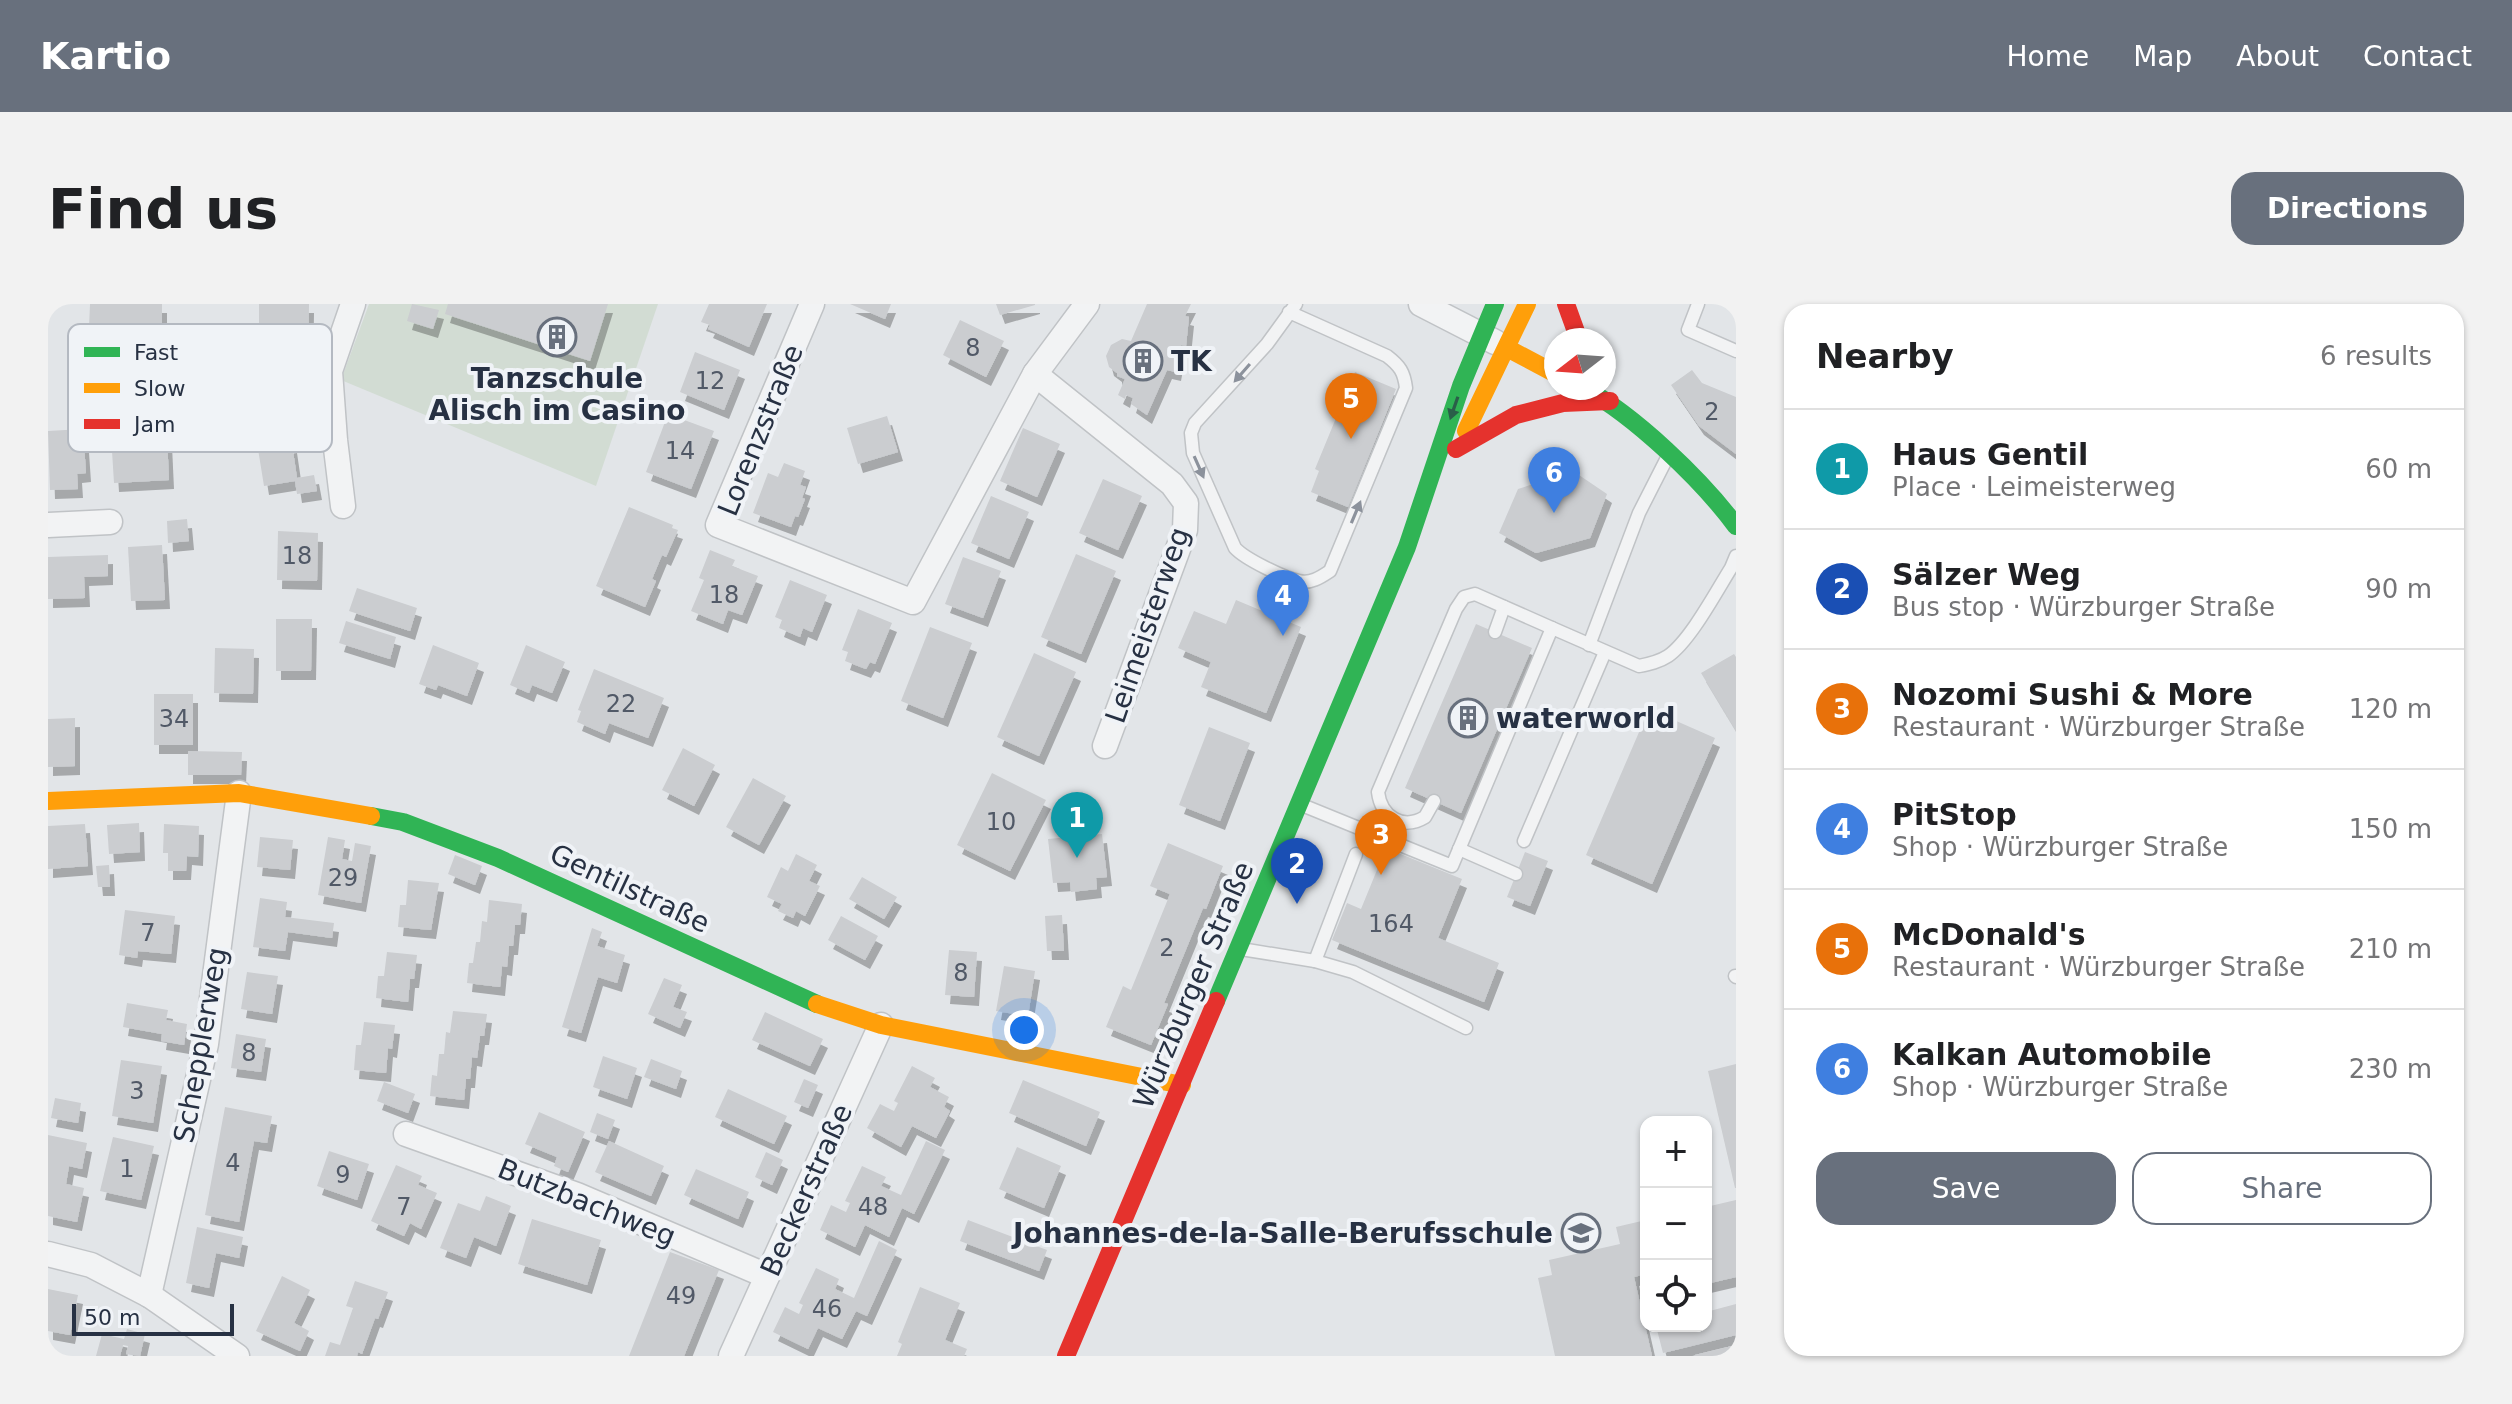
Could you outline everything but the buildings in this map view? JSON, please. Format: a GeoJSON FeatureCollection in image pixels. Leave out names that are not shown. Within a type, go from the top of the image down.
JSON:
{"type":"FeatureCollection","features":[{"type":"Feature","properties":{"kind":"street"},"geometry":{"type":"LineString","coordinates":[[332,365],[353,304]]}},
{"type":"Feature","properties":{"kind":"street","name":"Lorenzstraße"},"geometry":{"type":"LineString","coordinates":[[812,304],[718,525],[913,602],[1035,374]]}},
{"type":"Feature","properties":{"kind":"street"},"geometry":{"type":"LineString","coordinates":[[1035,374],[1087,304]]}},
{"type":"Feature","properties":{"kind":"street"},"geometry":{"type":"LineString","coordinates":[[1421,304],[1544,368]]}},
{"type":"Feature","properties":{"kind":"street","name":"Würzburger Straße"},"geometry":{"type":"LineString","coordinates":[[1407,547],[1461,386],[1495,304]]}},
{"type":"Feature","properties":{"kind":"street","name":"Würzburger Straße"},"geometry":{"type":"LineString","coordinates":[[1066,1356],[1407,547],[1527,304]]}},
{"type":"Feature","properties":{"kind":"street"},"geometry":{"type":"LineString","coordinates":[[1566,304],[1575,328]]}},
{"type":"Feature","properties":{"kind":"street","name":"Leimeisterweg"},"geometry":{"type":"LineString","coordinates":[[1035,374],[1172,484],[1186,503],[1185,530],[1105,746]]}},
{"type":"Feature","properties":{"kind":"street"},"geometry":{"type":"LineString","coordinates":[[332,399],[343,506]]}},
{"type":"Feature","properties":{"kind":"street"},"geometry":{"type":"LineString","coordinates":[[1456,449],[1516,415],[1579,400]]}},
{"type":"Feature","properties":{"kind":"street"},"geometry":{"type":"LineString","coordinates":[[1611,400],[1713,495],[1736,526]]}},
{"type":"Feature","properties":{"kind":"street"},"geometry":{"type":"LineString","coordinates":[[48,525],[110,522]]}},
{"type":"Feature","properties":{"kind":"street","name":"Gentilstraße"},"geometry":{"type":"LineString","coordinates":[[48,801],[239,793],[403,822],[498,858],[802,999],[881,1025],[1182,1085]]}},
{"type":"Feature","properties":{"kind":"street","name":"Schepplerweg"},"geometry":{"type":"LineString","coordinates":[[149,1295],[206,1044],[239,793]]}},
{"type":"Feature","properties":{"kind":"street","name":"Beckerstraße"},"geometry":{"type":"LineString","coordinates":[[731,1356],[881,1025]]}},
{"type":"Feature","properties":{"kind":"street","name":"Butzbachweg"},"geometry":{"type":"LineString","coordinates":[[406,1134],[577,1195],[767,1276]]}},
{"type":"Feature","properties":{"kind":"street"},"geometry":{"type":"LineString","coordinates":[[48,1254],[91,1265],[149,1295],[237,1356]]}},
{"type":"Feature","properties":{"kind":"lane"},"geometry":{"type":"LineString","coordinates":[[1698,304],[1688,330],[1736,351]]}},
{"type":"Feature","properties":{"kind":"lane"},"geometry":{"type":"LineString","coordinates":[[1293,308],[1387,356],[1400,366],[1406,388],[1330,571],[1317,579],[1301,582],[1243,557],[1235,548],[1190,444],[1195,423],[1267,344],[1293,308]]}},
{"type":"Feature","properties":{"kind":"lane"},"geometry":{"type":"LineString","coordinates":[[1589,645],[1639,513],[1669,455]]}},
{"type":"Feature","properties":{"kind":"lane"},"geometry":{"type":"LineString","coordinates":[[1434,801],[1425,817],[1412,823],[1402,823],[1385,813],[1379,803],[1378,792],[1456,609],[1464,597],[1475,594],[1639,666],[1669,655],[1682,642],[1736,556]]}},
{"type":"Feature","properties":{"kind":"lane"},"geometry":{"type":"LineString","coordinates":[[1495,632],[1504,607]]}},
{"type":"Feature","properties":{"kind":"lane"},"geometry":{"type":"LineString","coordinates":[[1299,804],[1452,866],[1552,628]]}},
{"type":"Feature","properties":{"kind":"lane"},"geometry":{"type":"LineString","coordinates":[[1524,841],[1605,652]]}},
{"type":"Feature","properties":{"kind":"lane"},"geometry":{"type":"LineString","coordinates":[[1459,849],[1516,874]]}},
{"type":"Feature","properties":{"kind":"lane"},"geometry":{"type":"LineString","coordinates":[[1315,961],[1356,854]]}},
{"type":"Feature","properties":{"kind":"lane"},"geometry":{"type":"LineString","coordinates":[[1238,949],[1315,961],[1353,972],[1466,1028]]}},
{"type":"Feature","properties":{"kind":"shaded area"},"geometry":{"type":"Polygon","coordinates":[[[369,304],[658,304],[596,486],[341,380],[369,304]]]}},
{"type":"Feature","properties":{"kind":"traffic: fast"},"geometry":{"type":"LineString","coordinates":[[1216,1001],[1407,547],[1461,386],[1495,304]]}},
{"type":"Feature","properties":{"kind":"traffic: fast"},"geometry":{"type":"LineString","coordinates":[[1604,400],[1666,450],[1736,526]]}},
{"type":"Feature","properties":{"kind":"traffic: fast"},"geometry":{"type":"LineString","coordinates":[[371,816],[403,822],[498,858],[817,1004]]}},
{"type":"Feature","properties":{"kind":"traffic: slow"},"geometry":{"type":"LineString","coordinates":[[1466,431],[1527,304]]}},
{"type":"Feature","properties":{"kind":"traffic: slow"},"geometry":{"type":"LineString","coordinates":[[1507,348],[1544,368]]}},
{"type":"Feature","properties":{"kind":"traffic: slow"},"geometry":{"type":"LineString","coordinates":[[48,801],[239,793],[371,816]]}},
{"type":"Feature","properties":{"kind":"traffic: slow"},"geometry":{"type":"LineString","coordinates":[[817,1004],[881,1025],[1182,1085]]}},
{"type":"Feature","properties":{"kind":"traffic: jam"},"geometry":{"type":"LineString","coordinates":[[1566,304],[1575,328]]}},
{"type":"Feature","properties":{"kind":"traffic: jam"},"geometry":{"type":"LineString","coordinates":[[1456,449],[1516,415],[1563,403],[1610,401]]}},
{"type":"Feature","properties":{"kind":"traffic: jam"},"geometry":{"type":"LineString","coordinates":[[1066,1356],[1216,1001]]}},
{"type":"Feature","properties":{"kind":"place","name":"Tanzschule Alisch im Casino"},"geometry":{"type":"Point","coordinates":[557,337]}},
{"type":"Feature","properties":{"kind":"place","name":"TK"},"geometry":{"type":"Point","coordinates":[1143,361]}},
{"type":"Feature","properties":{"kind":"place","name":"McDonald's"},"geometry":{"type":"Point","coordinates":[1351,439]}},
{"type":"Feature","properties":{"kind":"place","name":"Kalkan Automobile"},"geometry":{"type":"Point","coordinates":[1554,513]}},
{"type":"Feature","properties":{"kind":"place","name":"PitStop"},"geometry":{"type":"Point","coordinates":[1283,636]}},
{"type":"Feature","properties":{"kind":"place","name":"waterworld"},"geometry":{"type":"Point","coordinates":[1468,718]}},
{"type":"Feature","properties":{"kind":"place","name":"Haus Gentil"},"geometry":{"type":"Point","coordinates":[1077,858]}},
{"type":"Feature","properties":{"kind":"place","name":"Nozomi Sushi & More"},"geometry":{"type":"Point","coordinates":[1381,875]}},
{"type":"Feature","properties":{"kind":"place","name":"Sälzer Weg"},"geometry":{"type":"Point","coordinates":[1297,904]}},
{"type":"Feature","properties":{"kind":"place","name":"Johannes-de-la-Salle-Berufsschule"},"geometry":{"type":"Point","coordinates":[1581,1233]}}]}
